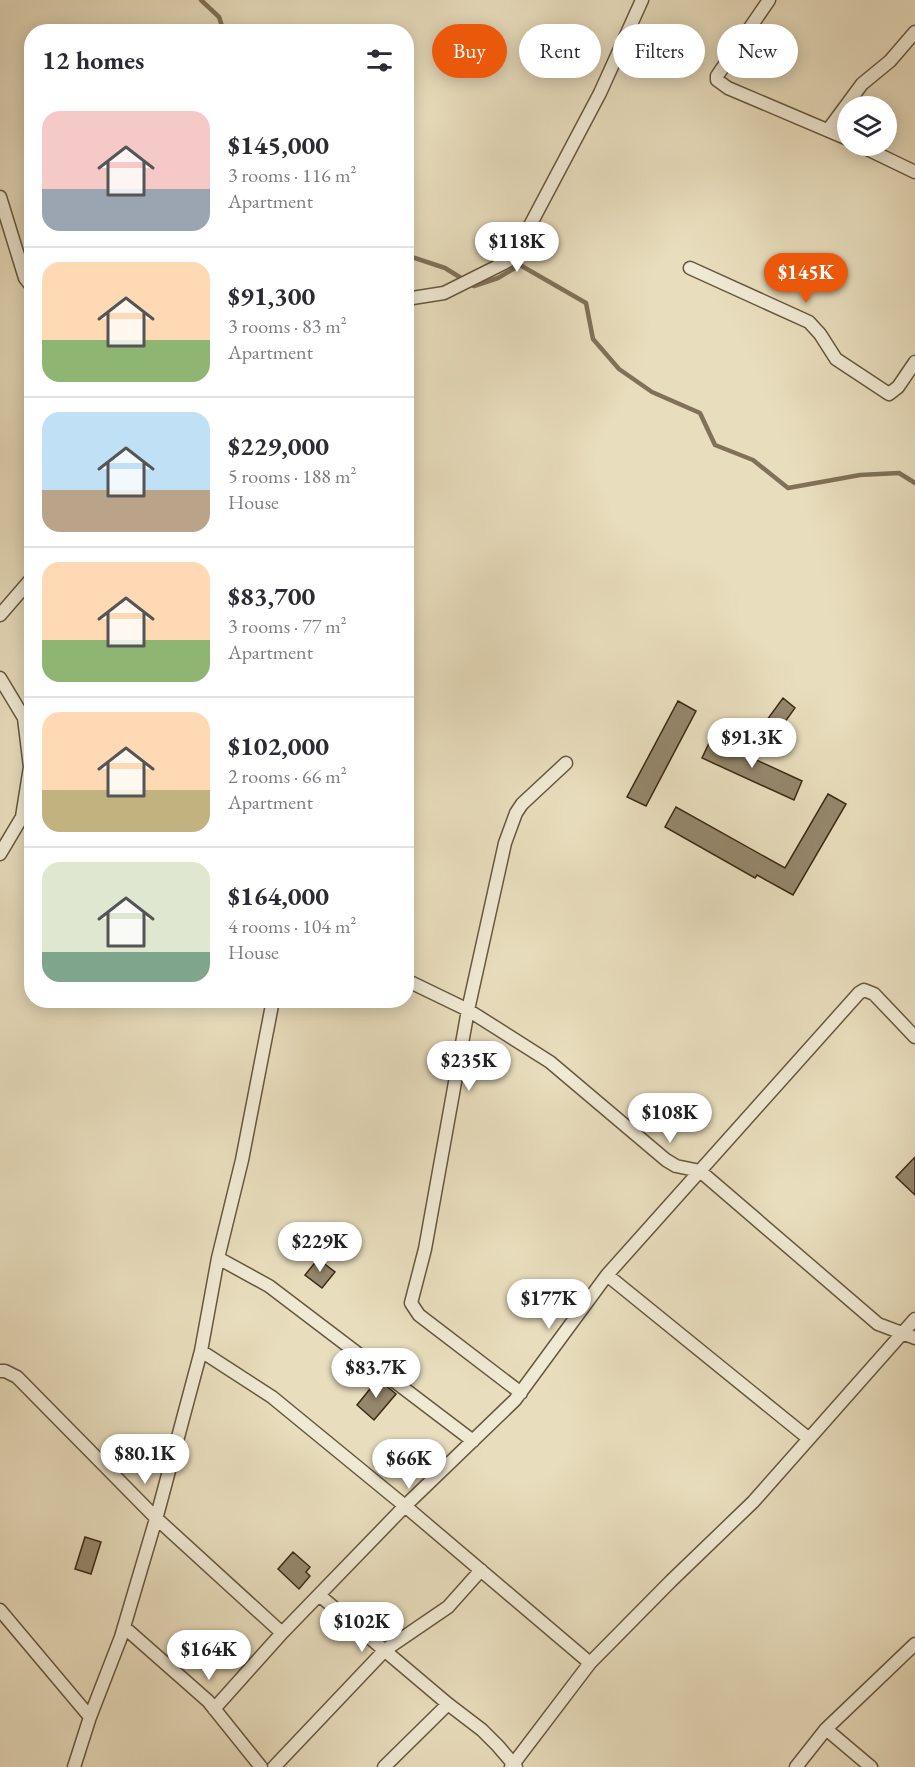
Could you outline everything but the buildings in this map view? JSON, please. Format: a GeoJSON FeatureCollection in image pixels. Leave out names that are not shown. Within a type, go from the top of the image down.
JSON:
{"type":"FeatureCollection","features":[{"type":"Feature","properties":{"kind":"street"},"geometry":{"type":"LineString","coordinates":[[414,298],[444,293],[508,261],[526,233],[600,93],[642,0]]}},
{"type":"Feature","properties":{"kind":"street"},"geometry":{"type":"LineString","coordinates":[[769,0],[717,76],[717,80],[728,88],[837,134]]}},
{"type":"Feature","properties":{"kind":"street"},"geometry":{"type":"LineString","coordinates":[[828,130],[862,84],[890,61],[915,32]]}},
{"type":"Feature","properties":{"kind":"street"},"geometry":{"type":"LineString","coordinates":[[882,156],[915,172]]}},
{"type":"Feature","properties":{"kind":"street"},"geometry":{"type":"LineString","coordinates":[[0,197],[24,275]]}},
{"type":"Feature","properties":{"kind":"street"},"geometry":{"type":"LineString","coordinates":[[690,268],[809,322],[820,334],[836,359],[889,394],[898,387],[915,362]]}},
{"type":"Feature","properties":{"kind":"street"},"geometry":{"type":"LineString","coordinates":[[0,615],[24,587]]}},
{"type":"Feature","properties":{"kind":"street"},"geometry":{"type":"LineString","coordinates":[[0,678],[24,718]]}},
{"type":"Feature","properties":{"kind":"street"},"geometry":{"type":"LineString","coordinates":[[521,1393],[419,1315],[411,1303],[427,1240],[468,1010],[510,828],[522,804],[566,763]]}},
{"type":"Feature","properties":{"kind":"street"},"geometry":{"type":"LineString","coordinates":[[0,854],[22,817],[24,804]]}},
{"type":"Feature","properties":{"kind":"street"},"geometry":{"type":"LineString","coordinates":[[414,984],[468,1010],[550,1062],[666,1160],[676,1166],[700,1171],[878,1324],[915,1338]]}},
{"type":"Feature","properties":{"kind":"street"},"geometry":{"type":"LineString","coordinates":[[214,1709],[282,1633],[405,1506],[521,1393],[607,1275],[859,993],[864,990],[874,994],[915,1037]]}},
{"type":"Feature","properties":{"kind":"street"},"geometry":{"type":"LineString","coordinates":[[74,1767],[124,1627],[201,1351],[218,1258],[242,1160],[271,1008]]}},
{"type":"Feature","properties":{"kind":"street"},"geometry":{"type":"LineString","coordinates":[[218,1258],[269,1286],[473,1441]]}},
{"type":"Feature","properties":{"kind":"street"},"geometry":{"type":"LineString","coordinates":[[607,1275],[808,1438]]}},
{"type":"Feature","properties":{"kind":"street"},"geometry":{"type":"LineString","coordinates":[[319,1595],[482,1730],[513,1766],[590,1663],[753,1502],[915,1319]]}},
{"type":"Feature","properties":{"kind":"street"},"geometry":{"type":"LineString","coordinates":[[201,1351],[272,1397],[590,1663]]}},
{"type":"Feature","properties":{"kind":"street"},"geometry":{"type":"LineString","coordinates":[[0,1371],[17,1377],[156,1518],[282,1633]]}},
{"type":"Feature","properties":{"kind":"street"},"geometry":{"type":"LineString","coordinates":[[274,1767],[385,1650],[448,1607],[481,1570]]}},
{"type":"Feature","properties":{"kind":"street"},"geometry":{"type":"LineString","coordinates":[[0,1610],[90,1717]]}},
{"type":"Feature","properties":{"kind":"street"},"geometry":{"type":"LineString","coordinates":[[124,1627],[178,1673],[214,1709],[261,1767]]}},
{"type":"Feature","properties":{"kind":"street"},"geometry":{"type":"LineString","coordinates":[[796,1767],[826,1729],[915,1644]]}},
{"type":"Feature","properties":{"kind":"street"},"geometry":{"type":"LineString","coordinates":[[384,1767],[448,1704]]}},
{"type":"Feature","properties":{"kind":"street"},"geometry":{"type":"LineString","coordinates":[[826,1729],[871,1767]]}},
{"type":"Feature","properties":{"kind":"waterway"},"geometry":{"type":"LineString","coordinates":[[201,0],[219,17],[221,24]]}},
{"type":"Feature","properties":{"kind":"waterway"},"geometry":{"type":"LineString","coordinates":[[414,258],[445,268],[474,286],[498,278],[520,265],[586,303],[593,339],[619,369],[652,392],[700,413],[715,445],[753,460],[788,488],[860,475],[899,473],[915,483]]}}]}
